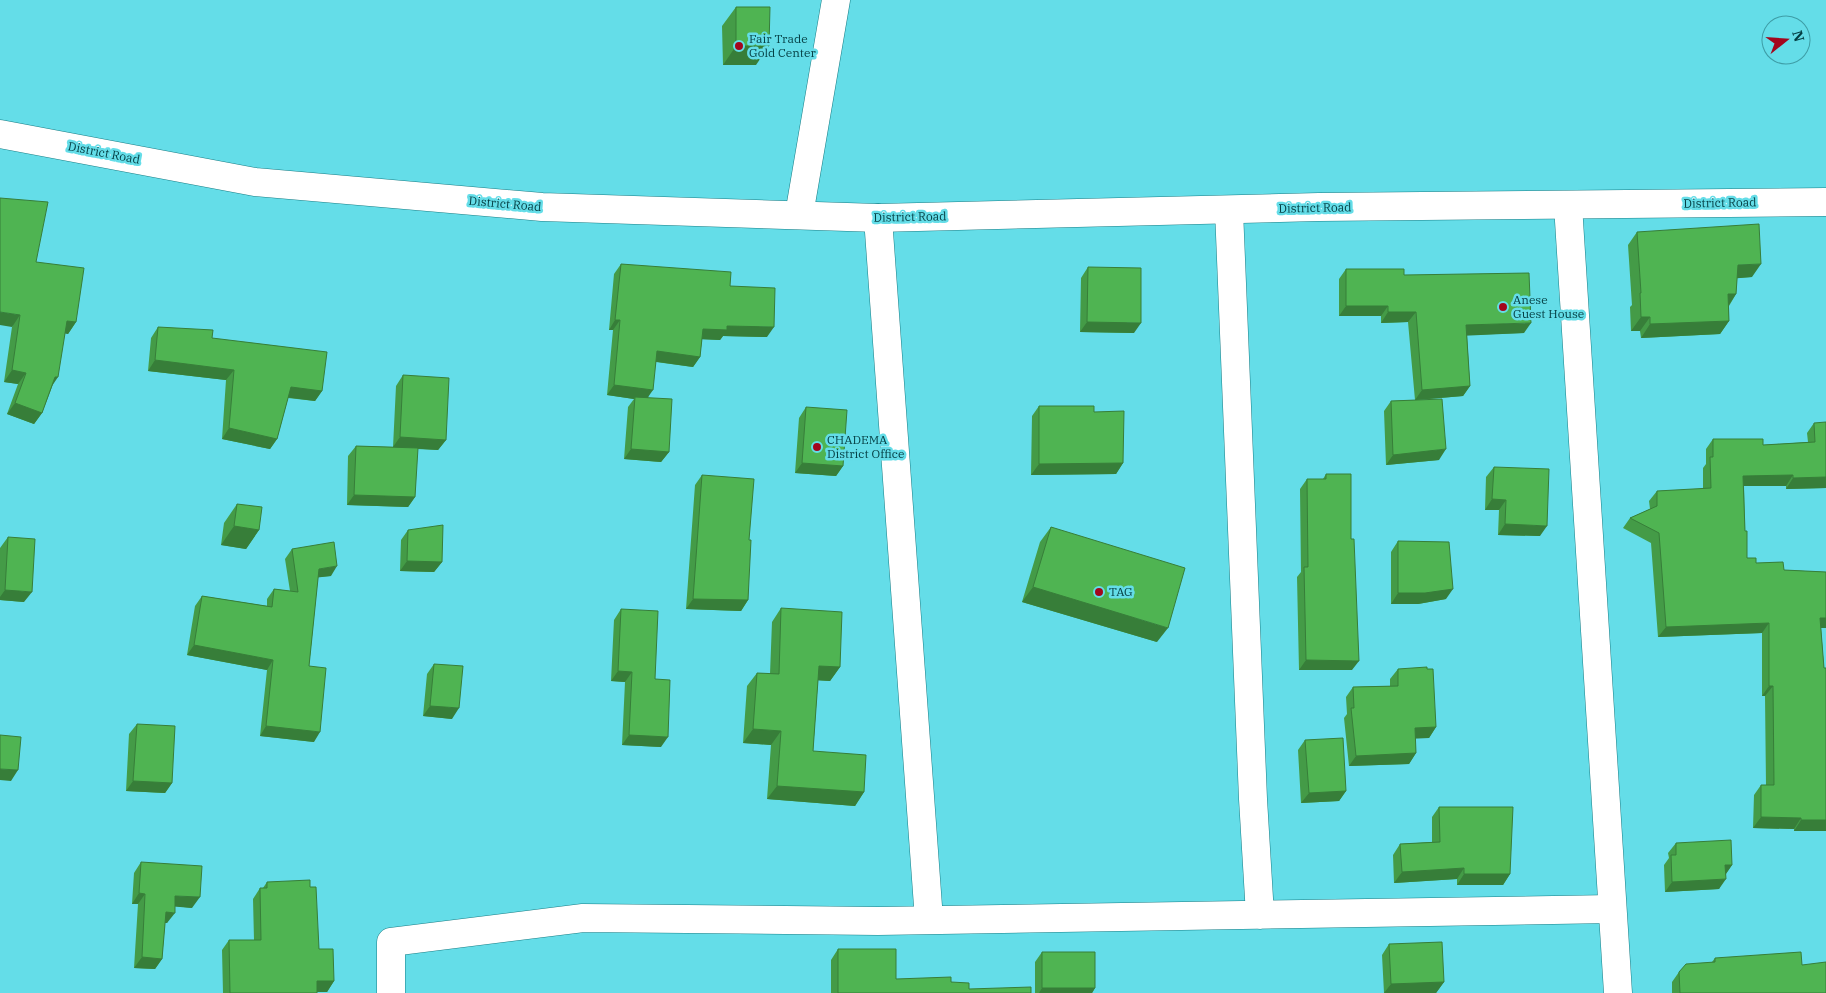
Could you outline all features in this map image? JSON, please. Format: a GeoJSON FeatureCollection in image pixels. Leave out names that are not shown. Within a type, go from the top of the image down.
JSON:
{"type":"FeatureCollection","features":[{"type":"Feature","properties":{"kind":"street"},"geometry":{"type":"LineString","coordinates":[[799,215],[836,0]]}},
{"type":"Feature","properties":{"kind":"street","name":"District Road"},"geometry":{"type":"LineString","coordinates":[[0,134],[255,182],[542,208],[878,218],[1229,210],[1826,202]]}},
{"type":"Feature","properties":{"kind":"street"},"geometry":{"type":"LineString","coordinates":[[1568,205],[1618,993]]}},
{"type":"Feature","properties":{"kind":"street"},"geometry":{"type":"LineString","coordinates":[[1229,210],[1253,798],[1260,916]]}},
{"type":"Feature","properties":{"kind":"street"},"geometry":{"type":"LineString","coordinates":[[878,218],[929,920]]}},
{"type":"Feature","properties":{"kind":"street"},"geometry":{"type":"LineString","coordinates":[[391,993],[392,942],[583,918],[929,920],[1612,910]]}},
{"type":"Feature","properties":{"kind":"building"},"geometry":{"type":"Polygon","coordinates":[[[736,7],[770,7],[769,46],[736,46],[736,7]]]}},
{"type":"Feature","properties":{"kind":"building"},"geometry":{"type":"Polygon","coordinates":[[[0,198],[48,202],[36,262],[84,268],[76,322],[67,321],[58,377],[55,377],[42,413],[15,403],[26,373],[12,370],[20,315],[0,312],[0,198]]]}},
{"type":"Feature","properties":{"kind":"building"},"geometry":{"type":"Polygon","coordinates":[[[1759,224],[1761,264],[1738,265],[1736,294],[1728,294],[1729,321],[1650,324],[1650,317],[1641,317],[1637,232],[1759,224]]]}},
{"type":"Feature","properties":{"kind":"building"},"geometry":{"type":"Polygon","coordinates":[[[621,264],[731,272],[730,286],[775,288],[774,327],[727,326],[727,330],[703,329],[700,357],[657,351],[653,390],[614,385],[620,320],[615,320],[621,264]]]}},
{"type":"Feature","properties":{"kind":"building"},"geometry":{"type":"Polygon","coordinates":[[[1088,267],[1141,268],[1141,323],[1087,322],[1088,267]]]}},
{"type":"Feature","properties":{"kind":"building"},"geometry":{"type":"Polygon","coordinates":[[[1346,269],[1404,269],[1404,275],[1529,273],[1531,323],[1466,325],[1470,386],[1422,390],[1416,312],[1388,312],[1388,306],[1346,306],[1346,269]]]}},
{"type":"Feature","properties":{"kind":"building"},"geometry":{"type":"Polygon","coordinates":[[[158,327],[213,330],[212,338],[327,352],[322,391],[291,387],[277,439],[229,428],[234,370],[155,360],[158,327]]]}},
{"type":"Feature","properties":{"kind":"building"},"geometry":{"type":"Polygon","coordinates":[[[403,375],[449,378],[446,440],[400,437],[403,375]]]}},
{"type":"Feature","properties":{"kind":"building"},"geometry":{"type":"Polygon","coordinates":[[[635,397],[672,399],[669,452],[631,449],[635,397]]]}},
{"type":"Feature","properties":{"kind":"building"},"geometry":{"type":"Polygon","coordinates":[[[1442,399],[1446,449],[1393,455],[1391,401],[1442,399]]]}},
{"type":"Feature","properties":{"kind":"building"},"geometry":{"type":"Polygon","coordinates":[[[1039,406],[1094,406],[1094,412],[1124,411],[1123,463],[1039,464],[1039,406]]]}},
{"type":"Feature","properties":{"kind":"building","name":"CHADEMA District Office"},"geometry":{"type":"Polygon","coordinates":[[[806,407],[847,410],[843,466],[802,463],[806,407]]]}},
{"type":"Feature","properties":{"kind":"building"},"geometry":{"type":"Polygon","coordinates":[[[1826,422],[1826,477],[1793,478],[1793,475],[1743,476],[1747,558],[1756,558],[1756,563],[1783,562],[1784,570],[1826,572],[1826,618],[1820,618],[1824,668],[1826,668],[1826,820],[1761,817],[1761,785],[1774,785],[1773,686],[1769,686],[1769,623],[1666,627],[1659,533],[1630,518],[1657,506],[1657,491],[1711,488],[1710,457],[1713,457],[1713,439],[1763,439],[1763,445],[1815,442],[1814,423],[1826,422]]]}},
{"type":"Feature","properties":{"kind":"building"},"geometry":{"type":"Polygon","coordinates":[[[356,446],[418,448],[415,497],[354,495],[356,446]]]}},
{"type":"Feature","properties":{"kind":"building"},"geometry":{"type":"Polygon","coordinates":[[[1494,467],[1549,469],[1547,526],[1505,524],[1506,500],[1492,499],[1494,467]]]}},
{"type":"Feature","properties":{"kind":"building"},"geometry":{"type":"Polygon","coordinates":[[[1326,474],[1351,474],[1351,539],[1354,539],[1359,661],[1306,660],[1304,567],[1308,567],[1307,479],[1326,479],[1326,474]]]}},
{"type":"Feature","properties":{"kind":"building"},"geometry":{"type":"Polygon","coordinates":[[[702,475],[754,479],[749,540],[751,540],[748,600],[693,599],[702,475]]]}},
{"type":"Feature","properties":{"kind":"building"},"geometry":{"type":"Polygon","coordinates":[[[237,504],[262,507],[259,530],[234,526],[237,504]]]}},
{"type":"Feature","properties":{"kind":"building"},"geometry":{"type":"Polygon","coordinates":[[[443,525],[442,562],[407,561],[408,530],[443,525]]]}},
{"type":"Feature","properties":{"kind":"building","name":"TAG"},"geometry":{"type":"Polygon","coordinates":[[[1051,527],[1185,568],[1168,628],[1033,587],[1051,527]]]}},
{"type":"Feature","properties":{"kind":"building"},"geometry":{"type":"Polygon","coordinates":[[[8,537],[35,539],[32,592],[5,590],[8,537]]]}},
{"type":"Feature","properties":{"kind":"building"},"geometry":{"type":"Polygon","coordinates":[[[1398,541],[1449,542],[1453,589],[1425,593],[1398,593],[1398,541]]]}},
{"type":"Feature","properties":{"kind":"building"},"geometry":{"type":"Polygon","coordinates":[[[334,542],[337,566],[319,569],[309,666],[326,668],[320,732],[266,726],[273,660],[194,645],[202,596],[272,607],[274,589],[298,592],[292,549],[334,542]]]}},
{"type":"Feature","properties":{"kind":"building"},"geometry":{"type":"Polygon","coordinates":[[[781,608],[842,612],[840,667],[819,666],[813,751],[866,755],[864,792],[777,786],[781,731],[753,729],[757,673],[779,674],[781,608]]]}},
{"type":"Feature","properties":{"kind":"building"},"geometry":{"type":"Polygon","coordinates":[[[621,609],[658,611],[655,679],[670,680],[668,737],[629,735],[632,672],[618,671],[621,609]]]}},
{"type":"Feature","properties":{"kind":"building"},"geometry":{"type":"Polygon","coordinates":[[[434,664],[463,666],[459,708],[430,706],[434,664]]]}},
{"type":"Feature","properties":{"kind":"building"},"geometry":{"type":"Polygon","coordinates":[[[1427,667],[1427,669],[1433,669],[1436,727],[1415,728],[1416,753],[1356,756],[1351,708],[1354,708],[1353,687],[1398,686],[1398,669],[1427,667]]]}},
{"type":"Feature","properties":{"kind":"building"},"geometry":{"type":"Polygon","coordinates":[[[137,724],[175,726],[172,783],[133,781],[137,724]]]}},
{"type":"Feature","properties":{"kind":"building"},"geometry":{"type":"Polygon","coordinates":[[[0,735],[21,737],[18,770],[0,769],[0,735]]]}},
{"type":"Feature","properties":{"kind":"building"},"geometry":{"type":"Polygon","coordinates":[[[1343,738],[1346,791],[1309,793],[1305,740],[1343,738]]]}},
{"type":"Feature","properties":{"kind":"building"},"geometry":{"type":"Polygon","coordinates":[[[1439,807],[1513,807],[1510,874],[1464,874],[1464,868],[1402,872],[1400,844],[1440,842],[1439,807]]]}},
{"type":"Feature","properties":{"kind":"building"},"geometry":{"type":"Polygon","coordinates":[[[1731,840],[1732,865],[1725,865],[1726,879],[1672,882],[1671,855],[1676,855],[1676,843],[1731,840]]]}},
{"type":"Feature","properties":{"kind":"building"},"geometry":{"type":"Polygon","coordinates":[[[141,862],[202,866],[200,897],[175,896],[175,913],[166,912],[162,959],[142,957],[145,894],[139,893],[141,862]]]}},
{"type":"Feature","properties":{"kind":"building"},"geometry":{"type":"Polygon","coordinates":[[[310,880],[310,887],[316,887],[319,949],[333,949],[334,981],[317,981],[317,993],[230,993],[229,940],[261,940],[260,888],[267,888],[267,882],[310,880]]]}},
{"type":"Feature","properties":{"kind":"building"},"geometry":{"type":"Polygon","coordinates":[[[1442,942],[1444,982],[1391,984],[1389,944],[1442,942]]]}},
{"type":"Feature","properties":{"kind":"building"},"geometry":{"type":"Polygon","coordinates":[[[838,949],[896,949],[896,979],[951,977],[951,982],[969,983],[969,989],[1031,987],[1031,993],[838,993],[838,949]]]}},
{"type":"Feature","properties":{"kind":"building"},"geometry":{"type":"Polygon","coordinates":[[[1042,952],[1095,952],[1095,988],[1042,988],[1042,952]]]}},
{"type":"Feature","properties":{"kind":"building"},"geometry":{"type":"Polygon","coordinates":[[[1801,952],[1802,965],[1826,962],[1826,993],[1680,993],[1679,972],[1686,964],[1715,962],[1715,958],[1801,952]]]}},
{"type":"Feature","properties":{"kind":"place","name":"Fair Trade Gold Center"},"geometry":{"type":"Point","coordinates":[739,46]}},
{"type":"Feature","properties":{"kind":"place","name":"Anese Guest House"},"geometry":{"type":"Point","coordinates":[1503,307]}},
{"type":"Feature","properties":{"kind":"place","name":"CHADEMA District Office"},"geometry":{"type":"Point","coordinates":[817,447]}},
{"type":"Feature","properties":{"kind":"place","name":"TAG"},"geometry":{"type":"Point","coordinates":[1099,592]}}]}
